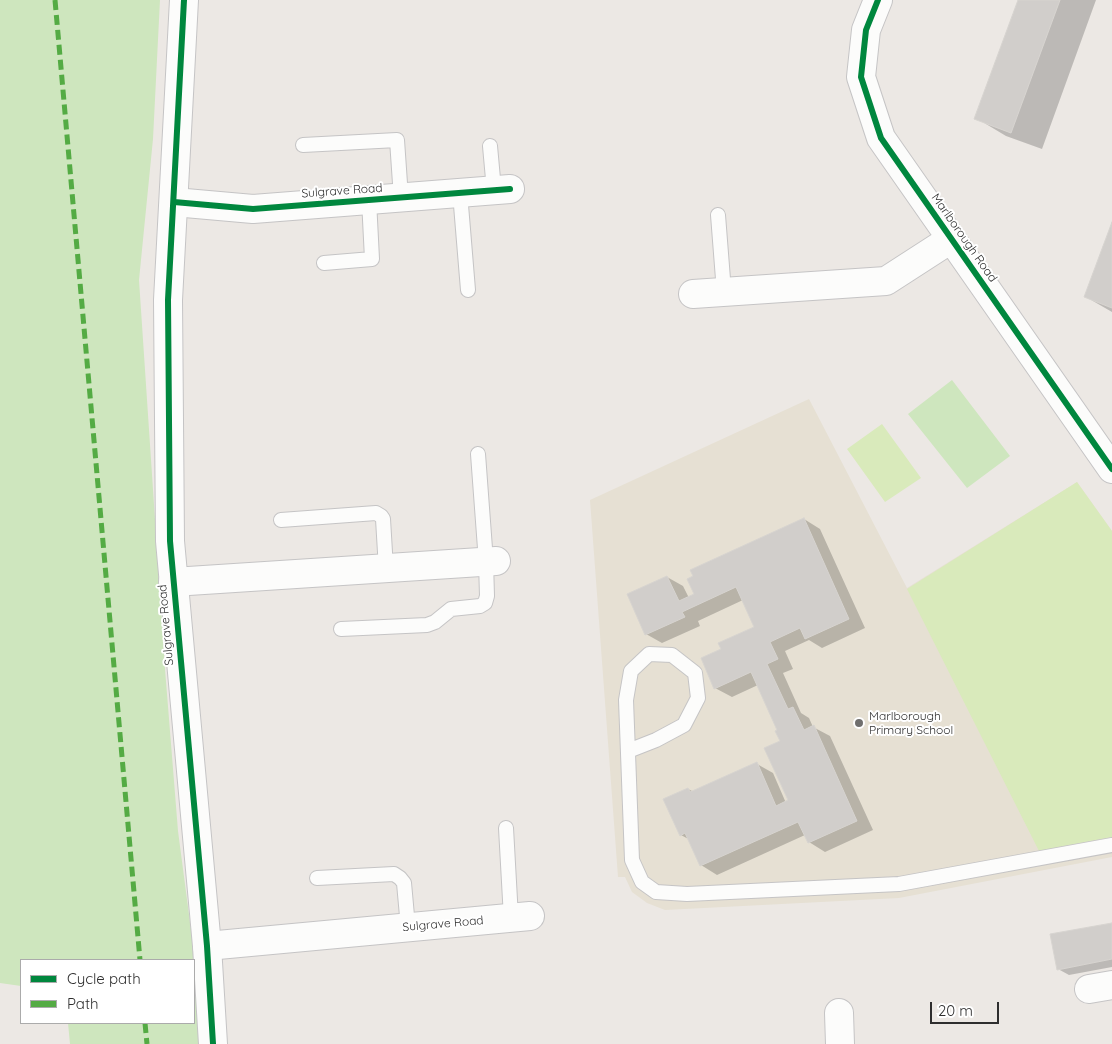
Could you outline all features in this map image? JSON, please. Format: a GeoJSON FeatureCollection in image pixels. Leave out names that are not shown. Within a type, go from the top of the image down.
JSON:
{"type":"FeatureCollection","features":[{"type":"Feature","properties":{"kind":"street","name":"Sulgrave Road"},"geometry":{"type":"LineString","coordinates":[[184,0],[168,300],[170,541],[213,1044]]}},
{"type":"Feature","properties":{"kind":"street","name":"Marlborough Road"},"geometry":{"type":"LineString","coordinates":[[878,0],[866,30],[862,77],[881,138],[1112,469]]}},
{"type":"Feature","properties":{"kind":"street","name":"Sulgrave Road"},"geometry":{"type":"LineString","coordinates":[[174,202],[253,209],[502,190]]}},
{"type":"Feature","properties":{"kind":"street"},"geometry":{"type":"LineString","coordinates":[[693,294],[886,281],[951,238]]}},
{"type":"Feature","properties":{"kind":"street","name":"Sulgrave Road"},"geometry":{"type":"LineString","coordinates":[[173,582],[491,562]]}},
{"type":"Feature","properties":{"kind":"street","name":"Sulgrave Road"},"geometry":{"type":"LineString","coordinates":[[206,946],[520,917]]}},
{"type":"Feature","properties":{"kind":"street"},"geometry":{"type":"LineString","coordinates":[[839,1013],[840,1044]]}},
{"type":"Feature","properties":{"kind":"lane"},"geometry":{"type":"LineString","coordinates":[[304,145],[397,140],[401,198]]}},
{"type":"Feature","properties":{"kind":"lane"},"geometry":{"type":"LineString","coordinates":[[490,146],[502,190]]}},
{"type":"Feature","properties":{"kind":"lane"},"geometry":{"type":"LineString","coordinates":[[460,193],[468,290]]}},
{"type":"Feature","properties":{"kind":"lane"},"geometry":{"type":"LineString","coordinates":[[324,263],[372,259],[369,200]]}},
{"type":"Feature","properties":{"kind":"lane"},"geometry":{"type":"LineString","coordinates":[[718,215],[724,292]]}},
{"type":"Feature","properties":{"kind":"lane"},"geometry":{"type":"LineString","coordinates":[[341,629],[427,626],[451,609],[480,606],[485,603],[491,562],[478,454]]}},
{"type":"Feature","properties":{"kind":"lane"},"geometry":{"type":"LineString","coordinates":[[281,520],[376,513],[383,519],[386,569]]}},
{"type":"Feature","properties":{"kind":"lane"},"geometry":{"type":"LineString","coordinates":[[628,751],[656,740],[684,725],[698,698],[695,673],[672,655],[649,654],[631,671],[626,700],[632,860],[642,882],[656,892],[687,894],[899,884],[1112,845]]}},
{"type":"Feature","properties":{"kind":"lane"},"geometry":{"type":"LineString","coordinates":[[506,828],[520,917]]}},
{"type":"Feature","properties":{"kind":"lane"},"geometry":{"type":"LineString","coordinates":[[317,878],[394,874],[404,883],[408,927]]}},
{"type":"Feature","properties":{"kind":"shaded area","name":"Marlborough Primary School"},"geometry":{"type":"Polygon","coordinates":[[[809,399],[907,588],[1077,482],[1112,531],[1112,857],[899,898],[665,910],[647,903],[632,892],[625,877],[618,877],[590,500],[809,399]]]}},
{"type":"Feature","properties":{"kind":"green space"},"geometry":{"type":"Polygon","coordinates":[[[0,0],[160,0],[153,139],[139,280],[165,669],[178,831],[195,959],[20,959],[20,986],[0,983],[0,0]]]}},
{"type":"Feature","properties":{"kind":"green space"},"geometry":{"type":"Polygon","coordinates":[[[952,380],[1010,456],[967,488],[908,414],[952,380]]]}},
{"type":"Feature","properties":{"kind":"green space"},"geometry":{"type":"Polygon","coordinates":[[[882,424],[921,478],[885,502],[847,449],[882,424]]]}},
{"type":"Feature","properties":{"kind":"green space"},"geometry":{"type":"Polygon","coordinates":[[[1077,482],[1112,531],[1112,837],[1039,851],[907,589],[1077,482]]]}},
{"type":"Feature","properties":{"kind":"green space"},"geometry":{"type":"Polygon","coordinates":[[[195,960],[206,1044],[70,1044],[68,1024],[195,1024],[195,960]]]}},
{"type":"Feature","properties":{"kind":"building"},"geometry":{"type":"Polygon","coordinates":[[[1018,0],[1060,0],[1011,133],[974,119],[1018,0]]]}},
{"type":"Feature","properties":{"kind":"building"},"geometry":{"type":"Polygon","coordinates":[[[1112,222],[1112,308],[1084,297],[1112,222]]]}},
{"type":"Feature","properties":{"kind":"building"},"geometry":{"type":"Polygon","coordinates":[[[804,518],[849,619],[805,639],[800,628],[770,642],[778,659],[767,664],[788,709],[793,707],[804,730],[814,725],[857,821],[808,843],[798,822],[700,866],[685,833],[680,836],[663,799],[688,788],[690,792],[757,762],[776,806],[788,800],[764,748],[780,741],[775,731],[777,730],[751,672],[714,689],[701,658],[721,649],[718,643],[754,627],[736,587],[682,612],[685,617],[645,635],[627,594],[667,576],[679,601],[694,594],[687,579],[693,576],[690,570],[804,518]]]}},
{"type":"Feature","properties":{"kind":"building"},"geometry":{"type":"Polygon","coordinates":[[[1112,923],[1112,959],[1057,970],[1050,934],[1112,923]]]}},
{"type":"Feature","properties":{"kind":"marked path"},"geometry":{"type":"LineString","coordinates":[[55,0],[140,959]]}},
{"type":"Feature","properties":{"kind":"marked path"},"geometry":{"type":"LineString","coordinates":[[145,1024],[147,1044]]}},
{"type":"Feature","properties":{"kind":"cycle path"},"geometry":{"type":"LineString","coordinates":[[184,0],[168,300],[170,541],[207,946],[213,1044]]}},
{"type":"Feature","properties":{"kind":"cycle path"},"geometry":{"type":"LineString","coordinates":[[878,0],[866,30],[861,77],[881,138],[1112,469]]}},
{"type":"Feature","properties":{"kind":"cycle path"},"geometry":{"type":"LineString","coordinates":[[174,202],[253,209],[510,189]]}},
{"type":"Feature","properties":{"kind":"place","name":"Marlborough Primary School"},"geometry":{"type":"Point","coordinates":[859,723]}}]}
